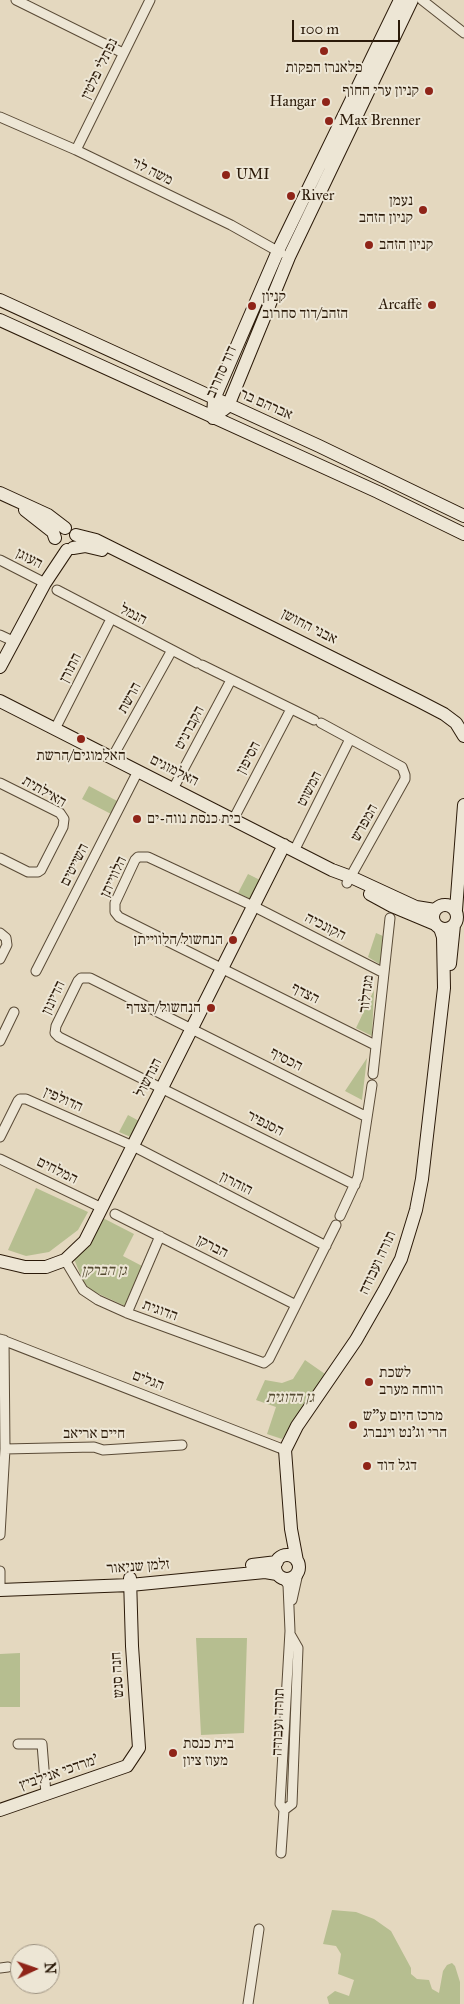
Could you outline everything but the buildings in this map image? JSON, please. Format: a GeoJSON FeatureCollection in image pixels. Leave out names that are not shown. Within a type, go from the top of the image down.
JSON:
{"type":"FeatureCollection","features":[{"type":"Feature","properties":{"kind":"street"},"geometry":{"type":"LineString","coordinates":[[16,0],[124,53]]}},
{"type":"Feature","properties":{"kind":"street","name":"נפתלי פלטין"},"geometry":{"type":"LineString","coordinates":[[76,150],[150,0]]}},
{"type":"Feature","properties":{"kind":"street","name":"דוד סחרוב"},"geometry":{"type":"LineString","coordinates":[[213,418],[214,399],[278,251],[400,0]]}},
{"type":"Feature","properties":{"kind":"street","name":"דוד סחרוב"},"geometry":{"type":"LineString","coordinates":[[213,418],[228,406],[250,349],[278,251],[412,0]]}},
{"type":"Feature","properties":{"kind":"street"},"geometry":{"type":"LineString","coordinates":[[422,0],[464,33]]}},
{"type":"Feature","properties":{"kind":"street","name":"משה לוי"},"geometry":{"type":"LineString","coordinates":[[0,117],[76,150],[278,251]]}},
{"type":"Feature","properties":{"kind":"street","name":"אברהם בר"},"geometry":{"type":"LineString","coordinates":[[0,300],[464,516]]}},
{"type":"Feature","properties":{"kind":"street"},"geometry":{"type":"LineString","coordinates":[[0,320],[378,492],[464,534]]}},
{"type":"Feature","properties":{"kind":"street"},"geometry":{"type":"LineString","coordinates":[[250,349],[239,390],[240,397],[245,408],[262,421]]}},
{"type":"Feature","properties":{"kind":"street"},"geometry":{"type":"LineString","coordinates":[[181,384],[193,387],[210,386],[219,379],[232,358]]}},
{"type":"Feature","properties":{"kind":"street"},"geometry":{"type":"LineString","coordinates":[[0,493],[48,515],[65,528],[58,532],[63,545],[0,667]]}},
{"type":"Feature","properties":{"kind":"street"},"geometry":{"type":"LineString","coordinates":[[0,493],[33,515],[53,532],[63,545]]}},
{"type":"Feature","properties":{"kind":"street","name":"אבני החושן"},"geometry":{"type":"LineString","coordinates":[[65,528],[72,530],[76,535],[96,540],[419,701],[456,722],[462,733]]}},
{"type":"Feature","properties":{"kind":"street"},"geometry":{"type":"LineString","coordinates":[[63,545],[77,542],[76,535]]}},
{"type":"Feature","properties":{"kind":"street","name":"אבני החושן"},"geometry":{"type":"LineString","coordinates":[[63,545],[96,548],[138,561]]}},
{"type":"Feature","properties":{"kind":"street","name":"העוגן"},"geometry":{"type":"LineString","coordinates":[[0,560],[45,583]]}},
{"type":"Feature","properties":{"kind":"street","name":"הנמל"},"geometry":{"type":"LineString","coordinates":[[57,590],[290,710],[317,721],[402,767],[405,775]]}},
{"type":"Feature","properties":{"kind":"street","name":"התורן"},"geometry":{"type":"LineString","coordinates":[[55,729],[111,619]]}},
{"type":"Feature","properties":{"kind":"street"},"geometry":{"type":"LineString","coordinates":[[0,635],[13,641]]}},
{"type":"Feature","properties":{"kind":"street","name":"הרשת"},"geometry":{"type":"LineString","coordinates":[[112,758],[172,650]]}},
{"type":"Feature","properties":{"kind":"street","name":"הקברניט"},"geometry":{"type":"LineString","coordinates":[[173,789],[231,680]]}},
{"type":"Feature","properties":{"kind":"street","name":"האלמוגים"},"geometry":{"type":"LineString","coordinates":[[0,701],[332,870],[392,906],[437,926]]}},
{"type":"Feature","properties":{"kind":"street","name":"הסיפון"},"geometry":{"type":"LineString","coordinates":[[233,820],[290,710]]}},
{"type":"Feature","properties":{"kind":"street","name":"המשוט"},"geometry":{"type":"LineString","coordinates":[[289,848],[350,739]]}},
{"type":"Feature","properties":{"kind":"street","name":"השייטים"},"geometry":{"type":"LineString","coordinates":[[36,971],[138,771]]}},
{"type":"Feature","properties":{"kind":"street","name":"המפרש"},"geometry":{"type":"LineString","coordinates":[[349,880],[405,779],[405,775]]}},
{"type":"Feature","properties":{"kind":"street","name":"האילתית"},"geometry":{"type":"LineString","coordinates":[[0,783],[60,813],[63,816],[64,823],[41,870],[38,872],[28,872],[0,858]]}},
{"type":"Feature","properties":{"kind":"street"},"geometry":{"type":"LineString","coordinates":[[459,862],[433,917],[437,926],[447,929],[454,925],[458,918],[456,910],[464,805]]}},
{"type":"Feature","properties":{"kind":"street","name":"הנחשול"},"geometry":{"type":"LineString","coordinates":[[0,1261],[34,1268],[53,1265],[65,1260],[84,1241],[253,906],[289,848]]}},
{"type":"Feature","properties":{"kind":"street","name":"הלווייתן"},"geometry":{"type":"LineString","coordinates":[[222,968],[118,917],[115,912],[114,903],[135,860],[138,856],[148,857],[253,906]]}},
{"type":"Feature","properties":{"kind":"street","name":"האלמוגים"},"geometry":{"type":"LineString","coordinates":[[349,880],[416,907],[439,907]]}},
{"type":"Feature","properties":{"kind":"street"},"geometry":{"type":"LineString","coordinates":[[439,907],[451,905],[456,910]]}},
{"type":"Feature","properties":{"kind":"street","name":"הקונכיה"},"geometry":{"type":"LineString","coordinates":[[253,906],[384,973]]}},
{"type":"Feature","properties":{"kind":"street","name":"מגדלור"},"geometry":{"type":"LineString","coordinates":[[373,1074],[390,918]]}},
{"type":"Feature","properties":{"kind":"street","name":"תורה ועבודה"},"geometry":{"type":"LineString","coordinates":[[444,988],[450,970],[454,925]]}},
{"type":"Feature","properties":{"kind":"street","name":"תורה ועבודה"},"geometry":{"type":"LineString","coordinates":[[281,1853],[284,1810],[292,1804],[298,1648],[290,1634],[290,1605],[294,1563],[285,1450],[297,1426],[364,1325],[404,1251],[416,1210],[422,1179],[444,988],[443,937],[437,926]]}},
{"type":"Feature","properties":{"kind":"street"},"geometry":{"type":"LineString","coordinates":[[0,933],[6,938],[7,945],[0,959]]}},
{"type":"Feature","properties":{"kind":"street","name":"הצדף"},"geometry":{"type":"LineString","coordinates":[[222,968],[375,1045]]}},
{"type":"Feature","properties":{"kind":"street","name":"הדיונון"},"geometry":{"type":"LineString","coordinates":[[162,1087],[59,1037],[56,1033],[56,1026],[78,982],[81,978],[90,978],[192,1028]]}},
{"type":"Feature","properties":{"kind":"street"},"geometry":{"type":"LineString","coordinates":[[0,1041],[14,1012]]}},
{"type":"Feature","properties":{"kind":"street","name":"הכסיף"},"geometry":{"type":"LineString","coordinates":[[192,1028],[367,1117]]}},
{"type":"Feature","properties":{"kind":"street"},"geometry":{"type":"LineString","coordinates":[[296,1305],[358,1177],[372,1085]]}},
{"type":"Feature","properties":{"kind":"street","name":"הסנפיר"},"geometry":{"type":"LineString","coordinates":[[162,1087],[355,1185]]}},
{"type":"Feature","properties":{"kind":"street","name":"הדולפין"},"geometry":{"type":"LineString","coordinates":[[0,1137],[18,1102],[23,1098],[133,1146]]}},
{"type":"Feature","properties":{"kind":"street","name":"הזהרון"},"geometry":{"type":"LineString","coordinates":[[133,1146],[326,1246]]}},
{"type":"Feature","properties":{"kind":"street","name":"המלחים"},"geometry":{"type":"LineString","coordinates":[[0,1159],[102,1208]]}},
{"type":"Feature","properties":{"kind":"street","name":"הברקן"},"geometry":{"type":"LineString","coordinates":[[115,1214],[296,1305]]}},
{"type":"Feature","properties":{"kind":"street"},"geometry":{"type":"LineString","coordinates":[[127,1314],[160,1236]]}},
{"type":"Feature","properties":{"kind":"street","name":"הדוגית"},"geometry":{"type":"LineString","coordinates":[[65,1260],[70,1265],[83,1290],[90,1296],[127,1314],[264,1363],[269,1358],[296,1305]]}},
{"type":"Feature","properties":{"kind":"street"},"geometry":{"type":"LineString","coordinates":[[0,1535],[5,1449],[2,1339]]}},
{"type":"Feature","properties":{"kind":"street","name":"הגלים"},"geometry":{"type":"LineString","coordinates":[[2,1339],[285,1450]]}},
{"type":"Feature","properties":{"kind":"street","name":"חיים אריאב"},"geometry":{"type":"LineString","coordinates":[[5,1449],[94,1447],[103,1450],[182,1445]]}},
{"type":"Feature","properties":{"kind":"street"},"geometry":{"type":"LineString","coordinates":[[281,1557],[294,1563],[294,1578],[280,1572],[281,1557]]}},
{"type":"Feature","properties":{"kind":"street"},"geometry":{"type":"LineString","coordinates":[[0,1571],[0,1590]]}},
{"type":"Feature","properties":{"kind":"street","name":"תורה ועבודה"},"geometry":{"type":"LineString","coordinates":[[280,1572],[288,1585],[290,1605]]}},
{"type":"Feature","properties":{"kind":"street","name":"זלמן שניאור"},"geometry":{"type":"LineString","coordinates":[[0,1590],[280,1572]]}},
{"type":"Feature","properties":{"kind":"street","name":"זלמן שניאור"},"geometry":{"type":"LineString","coordinates":[[0,1584],[130,1582]]}},
{"type":"Feature","properties":{"kind":"street","name":"חנה סנש"},"geometry":{"type":"LineString","coordinates":[[127,1766],[139,1748],[130,1582]]}},
{"type":"Feature","properties":{"kind":"street"},"geometry":{"type":"LineString","coordinates":[[18,1744],[42,1744],[46,1794]]}},
{"type":"Feature","properties":{"kind":"street","name":"מרדכי אנילביץ'"},"geometry":{"type":"LineString","coordinates":[[0,1810],[127,1766]]}},
{"type":"Feature","properties":{"kind":"street"},"geometry":{"type":"LineString","coordinates":[[248,2004],[260,1928]]}},
{"type":"Feature","properties":{"kind":"green space"},"geometry":{"type":"Polygon","coordinates":[[[89,786],[119,802],[113,815],[82,799],[89,786]]]}},
{"type":"Feature","properties":{"kind":"green space"},"geometry":{"type":"Polygon","coordinates":[[[248,874],[262,881],[252,900],[238,893],[248,874]]]}},
{"type":"Feature","properties":{"kind":"green space"},"geometry":{"type":"Polygon","coordinates":[[[376,933],[383,936],[381,965],[368,957],[376,933]]]}},
{"type":"Feature","properties":{"kind":"green space"},"geometry":{"type":"Polygon","coordinates":[[[374,990],[372,1036],[356,1028],[374,990]]]}},
{"type":"Feature","properties":{"kind":"green space"},"geometry":{"type":"Polygon","coordinates":[[[367,1058],[362,1100],[345,1091],[367,1058]]]}},
{"type":"Feature","properties":{"kind":"green space"},"geometry":{"type":"Polygon","coordinates":[[[128,1115],[141,1122],[133,1138],[119,1132],[128,1115]]]}},
{"type":"Feature","properties":{"kind":"green space"},"geometry":{"type":"Polygon","coordinates":[[[36,1188],[88,1212],[78,1230],[49,1252],[26,1256],[8,1250],[36,1188]]]}},
{"type":"Feature","properties":{"kind":"green space","name":"גן הברקן"},"geometry":{"type":"Polygon","coordinates":[[[101,1217],[134,1234],[123,1256],[142,1266],[125,1306],[86,1288],[74,1259],[101,1217]]]}},
{"type":"Feature","properties":{"kind":"green space","name":"גן הדוגית"},"geometry":{"type":"Polygon","coordinates":[[[305,1360],[325,1374],[282,1439],[267,1434],[276,1407],[256,1400],[265,1380],[282,1383],[293,1379],[305,1360]]]}},
{"type":"Feature","properties":{"kind":"green space"},"geometry":{"type":"Polygon","coordinates":[[[196,1638],[247,1638],[244,1733],[201,1735],[196,1638]]]}},
{"type":"Feature","properties":{"kind":"green space"},"geometry":{"type":"Polygon","coordinates":[[[20,1653],[20,1707],[0,1707],[0,1654],[20,1653]]]}},
{"type":"Feature","properties":{"kind":"green space"},"geometry":{"type":"Polygon","coordinates":[[[332,1910],[356,1912],[374,1919],[391,1931],[411,1968],[411,1974],[417,1979],[429,1980],[432,1989],[439,1993],[443,1971],[447,1965],[452,1963],[455,1966],[460,1982],[460,2004],[329,2004],[327,1997],[335,1991],[349,1996],[354,1980],[338,1974],[341,1954],[336,1946],[323,1944],[332,1910]]]}},
{"type":"Feature","properties":{"kind":"place","name":"פלאנרז הפקות"},"geometry":{"type":"Point","coordinates":[324,51]}},
{"type":"Feature","properties":{"kind":"place","name":"קניון ערי החוף"},"geometry":{"type":"Point","coordinates":[429,91]}},
{"type":"Feature","properties":{"kind":"place","name":"Hangar"},"geometry":{"type":"Point","coordinates":[326,102]}},
{"type":"Feature","properties":{"kind":"place","name":"Max Brenner"},"geometry":{"type":"Point","coordinates":[329,121]}},
{"type":"Feature","properties":{"kind":"place","name":"UMI"},"geometry":{"type":"Point","coordinates":[226,175]}},
{"type":"Feature","properties":{"kind":"place","name":"River"},"geometry":{"type":"Point","coordinates":[291,196]}},
{"type":"Feature","properties":{"kind":"place","name":"נעמן קניון הזהב"},"geometry":{"type":"Point","coordinates":[423,210]}},
{"type":"Feature","properties":{"kind":"place","name":"קניון הזהב"},"geometry":{"type":"Point","coordinates":[369,245]}},
{"type":"Feature","properties":{"kind":"place","name":"Arcaffe"},"geometry":{"type":"Point","coordinates":[432,305]}},
{"type":"Feature","properties":{"kind":"place","name":"קניון הזהב/דוד סחרוב"},"geometry":{"type":"Point","coordinates":[252,306]}},
{"type":"Feature","properties":{"kind":"place","name":"האלמוגים/הרשת"},"geometry":{"type":"Point","coordinates":[81,739]}},
{"type":"Feature","properties":{"kind":"place","name":"בית כנסת נווה-ים"},"geometry":{"type":"Point","coordinates":[137,819]}},
{"type":"Feature","properties":{"kind":"place","name":"הנחשול/הלווייתן"},"geometry":{"type":"Point","coordinates":[233,940]}},
{"type":"Feature","properties":{"kind":"place","name":"הנחשול/הצדף"},"geometry":{"type":"Point","coordinates":[211,1008]}},
{"type":"Feature","properties":{"kind":"place","name":"לשכת רווחה מערב"},"geometry":{"type":"Point","coordinates":[369,1382]}},
{"type":"Feature","properties":{"kind":"place","name":"מרכז היום ע\"ש הרי וג'נט וינברג"},"geometry":{"type":"Point","coordinates":[353,1425]}},
{"type":"Feature","properties":{"kind":"place","name":"דגל דוד"},"geometry":{"type":"Point","coordinates":[367,1466]}},
{"type":"Feature","properties":{"kind":"place","name":"בית כנסת מעוז ציון"},"geometry":{"type":"Point","coordinates":[173,1753]}}]}
